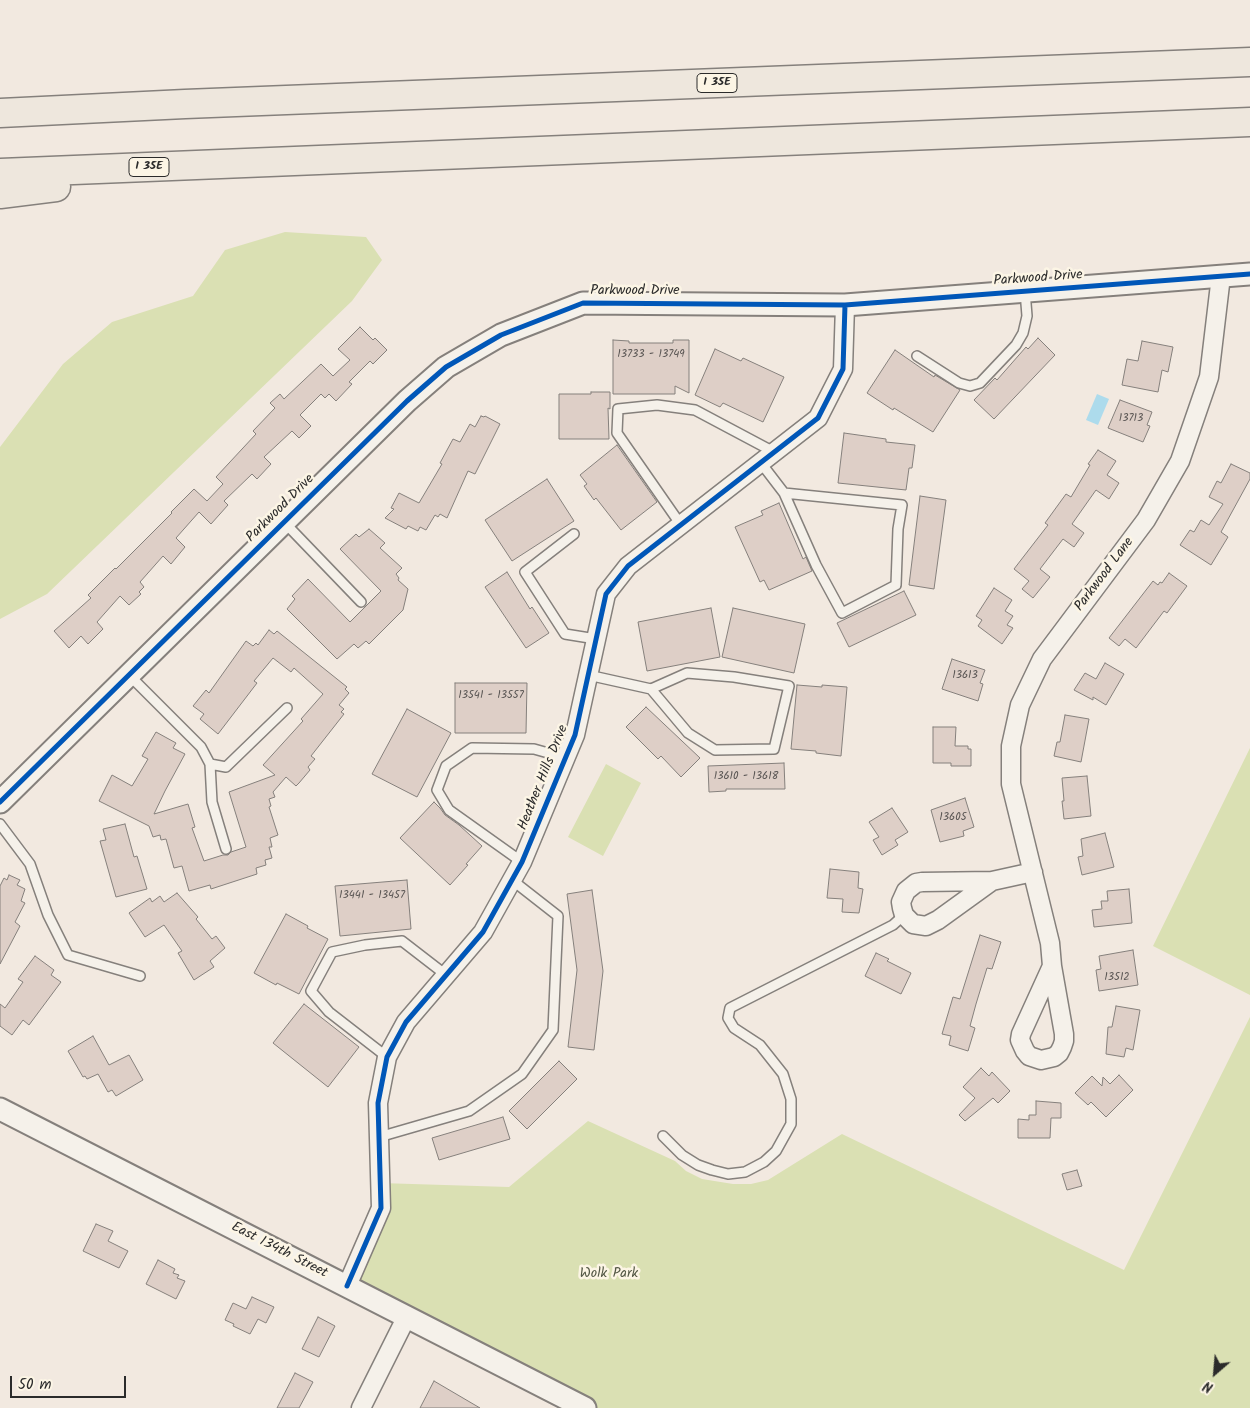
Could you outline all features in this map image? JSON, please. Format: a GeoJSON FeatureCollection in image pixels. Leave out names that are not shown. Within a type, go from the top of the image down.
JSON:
{"type":"FeatureCollection","features":[{"type":"Feature","properties":{"kind":"highway","name":"I 35E"},"geometry":{"type":"LineString","coordinates":[[0,113],[1250,62]]}},
{"type":"Feature","properties":{"kind":"highway"},"geometry":{"type":"LineString","coordinates":[[0,95],[184,104]]}},
{"type":"Feature","properties":{"kind":"highway","name":"I 35E"},"geometry":{"type":"LineString","coordinates":[[0,173],[1250,122]]}},
{"type":"Feature","properties":{"kind":"highway"},"geometry":{"type":"LineString","coordinates":[[0,194],[297,160]]}},
{"type":"Feature","properties":{"kind":"street","name":"Parkwood Drive"},"geometry":{"type":"LineString","coordinates":[[0,802],[407,400],[446,367],[501,335],[583,304],[845,305],[1250,274]]}},
{"type":"Feature","properties":{"kind":"street","name":"Parkwood Lane"},"geometry":{"type":"LineString","coordinates":[[1052,966],[1021,1034],[1020,1040],[1025,1051],[1034,1059],[1041,1060],[1054,1057],[1059,1053],[1064,1041],[1050,943],[1011,784],[1011,746],[1020,705],[1042,659],[1146,520],[1180,461],[1209,377],[1221,276]]}},
{"type":"Feature","properties":{"kind":"street","name":"Heather Hills Drive"},"geometry":{"type":"LineString","coordinates":[[348,1286],[381,1208],[378,1102],[387,1056],[406,1022],[483,932],[522,862],[575,735],[606,594],[628,566],[818,418],[843,369],[845,305]]}},
{"type":"Feature","properties":{"kind":"street"},"geometry":{"type":"LineString","coordinates":[[992,881],[933,924],[920,926],[908,920],[904,915],[902,908],[903,896],[916,883],[992,881],[1033,872]]}},
{"type":"Feature","properties":{"kind":"street","name":"East 134th Street"},"geometry":{"type":"LineString","coordinates":[[0,1109],[584,1408]]}},
{"type":"Feature","properties":{"kind":"street"},"geometry":{"type":"LineString","coordinates":[[361,1408],[407,1316]]}},
{"type":"Feature","properties":{"kind":"lane"},"geometry":{"type":"LineString","coordinates":[[917,356],[959,383],[970,386],[980,383],[1016,345],[1023,333],[1027,316],[1025,291]]}},
{"type":"Feature","properties":{"kind":"lane"},"geometry":{"type":"LineString","coordinates":[[681,525],[617,433],[618,409],[657,405],[696,410],[774,452]]}},
{"type":"Feature","properties":{"kind":"lane"},"geometry":{"type":"LineString","coordinates":[[760,463],[784,493],[816,566],[842,613],[896,585],[898,529],[902,505],[784,493]]}},
{"type":"Feature","properties":{"kind":"lane"},"geometry":{"type":"LineString","coordinates":[[284,522],[361,602]]}},
{"type":"Feature","properties":{"kind":"lane"},"geometry":{"type":"LineString","coordinates":[[574,534],[525,572],[565,634],[596,639]]}},
{"type":"Feature","properties":{"kind":"lane"},"geometry":{"type":"LineString","coordinates":[[588,675],[650,689],[687,673],[734,677],[789,686],[774,749],[715,750],[688,733],[650,689]]}},
{"type":"Feature","properties":{"kind":"lane"},"geometry":{"type":"LineString","coordinates":[[129,675],[201,747],[210,764],[212,802],[226,849]]}},
{"type":"Feature","properties":{"kind":"lane"},"geometry":{"type":"LineString","coordinates":[[210,764],[226,767],[287,708]]}},
{"type":"Feature","properties":{"kind":"lane"},"geometry":{"type":"LineString","coordinates":[[522,862],[449,810],[437,790],[446,766],[472,748],[534,749],[566,758]]}},
{"type":"Feature","properties":{"kind":"lane"},"geometry":{"type":"LineString","coordinates":[[0,824],[30,864],[48,915],[68,955],[140,976]]}},
{"type":"Feature","properties":{"kind":"lane"},"geometry":{"type":"LineString","coordinates":[[379,1137],[469,1111],[522,1074],[554,1030],[558,916],[512,880]]}},
{"type":"Feature","properties":{"kind":"lane"},"geometry":{"type":"LineString","coordinates":[[663,1136],[682,1155],[698,1165],[728,1174],[745,1172],[764,1162],[776,1151],[791,1124],[790,1099],[784,1074],[760,1045],[734,1028],[728,1018],[730,1008],[893,925],[904,915]]}},
{"type":"Feature","properties":{"kind":"lane"},"geometry":{"type":"LineString","coordinates":[[387,1056],[329,1012],[312,991],[332,952],[402,940],[446,975]]}},
{"type":"Feature","properties":{"kind":"green space"},"geometry":{"type":"Polygon","coordinates":[[[285,232],[366,237],[382,260],[352,301],[47,594],[0,619],[0,447],[63,364],[112,322],[193,296],[225,250],[285,232]]]}},
{"type":"Feature","properties":{"kind":"green space"},"geometry":{"type":"Polygon","coordinates":[[[1250,748],[1250,995],[1153,946],[1250,748]]]}},
{"type":"Feature","properties":{"kind":"green space"},"geometry":{"type":"Polygon","coordinates":[[[606,764],[641,783],[603,856],[568,837],[606,764]]]}},
{"type":"Feature","properties":{"kind":"green space","name":"Wolk Park"},"geometry":{"type":"Polygon","coordinates":[[[1250,1017],[1250,1408],[585,1408],[347,1286],[380,1183],[509,1187],[588,1121],[675,1161],[686,1171],[702,1179],[733,1184],[751,1184],[768,1180],[842,1134],[1124,1270],[1250,1017]]]}},
{"type":"Feature","properties":{"kind":"water"},"geometry":{"type":"Polygon","coordinates":[[[1097,394],[1109,399],[1098,425],[1086,420],[1097,394]]]}},
{"type":"Feature","properties":{"kind":"building"},"geometry":{"type":"Polygon","coordinates":[[[360,327],[387,350],[373,364],[370,361],[349,382],[352,384],[336,401],[329,394],[325,398],[321,394],[300,415],[311,426],[299,438],[292,431],[264,457],[271,464],[257,479],[252,474],[224,501],[228,505],[211,524],[199,512],[176,538],[185,547],[171,564],[163,556],[140,582],[144,587],[139,592],[141,594],[129,605],[120,596],[97,622],[103,629],[88,644],[81,636],[69,648],[54,631],[91,598],[88,595],[194,489],[207,501],[223,484],[216,477],[256,434],[253,431],[275,408],[270,403],[280,394],[284,399],[321,364],[333,376],[350,360],[338,349],[360,327]]]}},
{"type":"Feature","properties":{"kind":"building"},"geometry":{"type":"Polygon","coordinates":[[[1038,338],[1055,355],[994,419],[974,400],[995,378],[997,380],[1026,347],[1028,349],[1038,338]]]}},
{"type":"Feature","properties":{"kind":"building"},"geometry":{"type":"Polygon","coordinates":[[[613,340],[629,341],[629,343],[673,343],[673,340],[689,340],[689,393],[675,386],[675,394],[613,394],[613,340]]]}},
{"type":"Feature","properties":{"kind":"building"},"geometry":{"type":"Polygon","coordinates":[[[1142,341],[1173,347],[1168,372],[1162,370],[1158,392],[1122,385],[1127,359],[1138,361],[1142,341]]]}},
{"type":"Feature","properties":{"kind":"building"},"geometry":{"type":"Polygon","coordinates":[[[715,349],[741,361],[743,358],[784,377],[763,422],[723,403],[720,407],[695,395],[715,349]]]}},
{"type":"Feature","properties":{"kind":"building"},"geometry":{"type":"Polygon","coordinates":[[[895,350],[934,377],[935,375],[960,390],[933,432],[867,393],[895,350]]]}},
{"type":"Feature","properties":{"kind":"building"},"geometry":{"type":"Polygon","coordinates":[[[591,392],[610,392],[610,409],[608,408],[609,439],[559,439],[559,394],[591,394],[591,392]]]}},
{"type":"Feature","properties":{"kind":"building"},"geometry":{"type":"Polygon","coordinates":[[[1120,400],[1152,412],[1147,425],[1150,426],[1143,442],[1108,428],[1120,400]]]}},
{"type":"Feature","properties":{"kind":"building"},"geometry":{"type":"Polygon","coordinates":[[[481,416],[485,416],[500,424],[475,474],[468,471],[447,518],[440,514],[438,517],[435,515],[426,530],[420,527],[418,531],[408,526],[406,529],[385,518],[394,509],[391,508],[399,493],[419,503],[442,464],[440,463],[453,439],[460,442],[470,424],[475,427],[481,416]]]}},
{"type":"Feature","properties":{"kind":"building"},"geometry":{"type":"Polygon","coordinates":[[[844,433],[886,439],[886,442],[915,445],[912,468],[909,468],[906,490],[838,483],[844,433]]]}},
{"type":"Feature","properties":{"kind":"building"},"geometry":{"type":"Polygon","coordinates":[[[617,445],[657,502],[621,530],[596,498],[594,500],[584,486],[587,484],[580,475],[617,445]]]}},
{"type":"Feature","properties":{"kind":"building"},"geometry":{"type":"Polygon","coordinates":[[[1098,450],[1116,461],[1107,475],[1119,483],[1109,499],[1096,490],[1072,524],[1084,533],[1074,547],[1063,539],[1040,569],[1050,577],[1033,598],[1022,589],[1029,581],[1014,569],[1048,525],[1045,523],[1066,494],[1071,497],[1090,465],[1088,464],[1098,450]]]}},
{"type":"Feature","properties":{"kind":"building"},"geometry":{"type":"Polygon","coordinates":[[[1231,464],[1250,473],[1250,479],[1221,532],[1228,537],[1211,565],[1180,545],[1190,530],[1194,532],[1201,520],[1209,525],[1223,504],[1209,497],[1217,481],[1221,483],[1231,464]]]}},
{"type":"Feature","properties":{"kind":"building"},"geometry":{"type":"Polygon","coordinates":[[[547,479],[574,521],[512,561],[485,520],[547,479]]]}},
{"type":"Feature","properties":{"kind":"building"},"geometry":{"type":"Polygon","coordinates":[[[920,496],[946,500],[934,589],[909,585],[920,496]]]}},
{"type":"Feature","properties":{"kind":"building"},"geometry":{"type":"Polygon","coordinates":[[[779,503],[803,559],[806,557],[812,571],[769,590],[764,580],[760,582],[735,527],[763,515],[761,511],[779,503]]]}},
{"type":"Feature","properties":{"kind":"building"},"geometry":{"type":"Polygon","coordinates":[[[369,529],[385,543],[380,548],[402,568],[396,574],[399,578],[398,580],[408,589],[403,610],[369,644],[366,641],[358,648],[354,644],[337,659],[287,609],[295,599],[292,596],[308,579],[350,622],[381,591],[340,549],[356,534],[359,537],[369,529]]]}},
{"type":"Feature","properties":{"kind":"building"},"geometry":{"type":"Polygon","coordinates":[[[507,572],[530,609],[532,607],[549,633],[526,648],[485,587],[507,572]]]}},
{"type":"Feature","properties":{"kind":"building"},"geometry":{"type":"Polygon","coordinates":[[[1169,573],[1187,586],[1167,613],[1164,611],[1136,648],[1125,639],[1119,646],[1109,638],[1153,581],[1158,585],[1160,582],[1162,583],[1169,573]]]}},
{"type":"Feature","properties":{"kind":"building"},"geometry":{"type":"Polygon","coordinates":[[[994,588],[1012,600],[1005,611],[1013,616],[1007,625],[1013,628],[1002,644],[978,626],[982,620],[976,616],[994,588]]]}},
{"type":"Feature","properties":{"kind":"building"},"geometry":{"type":"Polygon","coordinates":[[[904,591],[916,615],[849,647],[837,623],[904,591]]]}},
{"type":"Feature","properties":{"kind":"building"},"geometry":{"type":"Polygon","coordinates":[[[711,608],[720,657],[647,671],[638,622],[711,608]]]}},
{"type":"Feature","properties":{"kind":"building"},"geometry":{"type":"Polygon","coordinates":[[[733,608],[805,624],[794,673],[722,657],[733,608]]]}},
{"type":"Feature","properties":{"kind":"building"},"geometry":{"type":"Polygon","coordinates":[[[269,630],[274,634],[277,631],[347,687],[345,689],[349,693],[339,705],[344,709],[341,712],[344,714],[311,756],[315,759],[308,767],[310,770],[299,783],[296,786],[286,777],[273,792],[275,797],[269,799],[271,806],[269,807],[278,835],[270,838],[272,847],[269,847],[272,858],[265,860],[266,865],[256,868],[257,874],[211,889],[210,885],[189,891],[182,866],[174,868],[166,839],[161,840],[160,835],[153,837],[149,826],[99,801],[112,775],[132,786],[148,759],[142,756],[156,732],[176,743],[173,748],[185,754],[154,814],[188,804],[195,827],[192,828],[204,861],[228,855],[231,852],[246,847],[229,792],[275,775],[263,765],[303,721],[301,719],[323,694],[294,668],[291,672],[273,658],[254,681],[257,683],[218,734],[200,719],[204,714],[193,706],[206,690],[209,693],[246,641],[253,646],[256,643],[258,645],[269,630]]]}},
{"type":"Feature","properties":{"kind":"building"},"geometry":{"type":"Polygon","coordinates":[[[952,659],[985,670],[980,683],[983,684],[978,701],[942,689],[952,659]]]}},
{"type":"Feature","properties":{"kind":"building"},"geometry":{"type":"Polygon","coordinates":[[[1105,663],[1124,674],[1106,705],[1093,697],[1093,700],[1074,690],[1085,673],[1096,679],[1105,663]]]}},
{"type":"Feature","properties":{"kind":"building"},"geometry":{"type":"Polygon","coordinates":[[[455,683],[527,683],[526,733],[455,733],[455,683]]]}},
{"type":"Feature","properties":{"kind":"building"},"geometry":{"type":"Polygon","coordinates":[[[797,685],[847,687],[841,756],[791,749],[797,685]]]}},
{"type":"Feature","properties":{"kind":"building"},"geometry":{"type":"Polygon","coordinates":[[[646,707],[700,758],[681,777],[661,756],[658,759],[626,727],[646,707]]]}},
{"type":"Feature","properties":{"kind":"building"},"geometry":{"type":"Polygon","coordinates":[[[407,709],[451,733],[417,797],[372,774],[407,709]]]}},
{"type":"Feature","properties":{"kind":"building"},"geometry":{"type":"Polygon","coordinates":[[[1065,715],[1089,719],[1081,762],[1054,756],[1057,742],[1060,742],[1065,715]]]}},
{"type":"Feature","properties":{"kind":"building"},"geometry":{"type":"Polygon","coordinates":[[[933,727],[956,727],[955,746],[968,746],[968,749],[971,749],[971,766],[951,766],[951,763],[933,763],[933,727]]]}},
{"type":"Feature","properties":{"kind":"building"},"geometry":{"type":"Polygon","coordinates":[[[784,763],[785,789],[726,789],[726,791],[709,792],[708,766],[784,763]]]}},
{"type":"Feature","properties":{"kind":"building"},"geometry":{"type":"Polygon","coordinates":[[[1087,776],[1091,816],[1064,819],[1062,778],[1087,776]]]}},
{"type":"Feature","properties":{"kind":"building"},"geometry":{"type":"Polygon","coordinates":[[[965,798],[974,827],[963,831],[964,836],[940,842],[931,810],[965,798]]]}},
{"type":"Feature","properties":{"kind":"building"},"geometry":{"type":"Polygon","coordinates":[[[434,802],[445,815],[482,846],[450,885],[400,838],[434,802]]]}},
{"type":"Feature","properties":{"kind":"building"},"geometry":{"type":"Polygon","coordinates":[[[892,808],[908,832],[895,840],[898,845],[882,855],[873,840],[879,837],[869,822],[892,808]]]}},
{"type":"Feature","properties":{"kind":"building"},"geometry":{"type":"Polygon","coordinates":[[[125,824],[134,857],[137,856],[147,889],[116,897],[100,841],[106,840],[103,829],[125,824]]]}},
{"type":"Feature","properties":{"kind":"building"},"geometry":{"type":"Polygon","coordinates":[[[1105,833],[1114,867],[1082,875],[1078,857],[1083,856],[1081,839],[1105,833]]]}},
{"type":"Feature","properties":{"kind":"building"},"geometry":{"type":"Polygon","coordinates":[[[830,869],[859,872],[858,888],[863,889],[859,913],[842,912],[843,899],[827,898],[830,869]]]}},
{"type":"Feature","properties":{"kind":"building"},"geometry":{"type":"Polygon","coordinates":[[[9,875],[20,880],[17,885],[25,889],[21,901],[25,903],[15,922],[20,926],[0,964],[0,886],[4,878],[7,880],[9,875]]]}},
{"type":"Feature","properties":{"kind":"building"},"geometry":{"type":"Polygon","coordinates":[[[407,880],[411,929],[340,936],[335,886],[407,880]]]}},
{"type":"Feature","properties":{"kind":"building"},"geometry":{"type":"Polygon","coordinates":[[[1129,889],[1132,923],[1094,927],[1092,910],[1102,909],[1101,901],[1108,901],[1107,891],[1129,889]]]}},
{"type":"Feature","properties":{"kind":"building"},"geometry":{"type":"Polygon","coordinates":[[[592,890],[603,971],[594,1050],[568,1047],[577,970],[567,894],[592,890]]]}},
{"type":"Feature","properties":{"kind":"building"},"geometry":{"type":"Polygon","coordinates":[[[177,893],[198,917],[196,919],[212,939],[216,936],[225,948],[210,961],[214,967],[194,980],[178,953],[182,951],[164,925],[145,937],[129,913],[150,898],[152,902],[160,896],[164,902],[177,893]]]}},
{"type":"Feature","properties":{"kind":"building"},"geometry":{"type":"Polygon","coordinates":[[[286,914],[328,939],[299,994],[277,983],[276,985],[254,973],[286,914]]]}},
{"type":"Feature","properties":{"kind":"building"},"geometry":{"type":"Polygon","coordinates":[[[980,935],[1001,942],[992,969],[987,968],[976,1004],[970,1026],[975,1028],[968,1051],[949,1045],[951,1036],[942,1034],[953,997],[960,999],[980,935]]]}},
{"type":"Feature","properties":{"kind":"building"},"geometry":{"type":"Polygon","coordinates":[[[1133,950],[1138,985],[1099,991],[1096,970],[1101,969],[1099,956],[1133,950]]]}},
{"type":"Feature","properties":{"kind":"building"},"geometry":{"type":"Polygon","coordinates":[[[876,953],[911,973],[901,994],[865,976],[876,953]]]}},
{"type":"Feature","properties":{"kind":"building"},"geometry":{"type":"Polygon","coordinates":[[[35,956],[54,970],[51,975],[61,982],[29,1025],[23,1020],[12,1035],[0,1026],[0,1004],[5,1008],[23,982],[18,979],[35,956]]]}},
{"type":"Feature","properties":{"kind":"building"},"geometry":{"type":"Polygon","coordinates":[[[304,1004],[359,1047],[328,1087],[273,1043],[304,1004]]]}},
{"type":"Feature","properties":{"kind":"building"},"geometry":{"type":"Polygon","coordinates":[[[1116,1006],[1140,1010],[1133,1050],[1126,1048],[1124,1057],[1106,1054],[1108,1027],[1112,1027],[1116,1006]]]}},
{"type":"Feature","properties":{"kind":"building"},"geometry":{"type":"Polygon","coordinates":[[[93,1036],[109,1065],[129,1055],[143,1080],[116,1096],[112,1090],[108,1092],[98,1074],[87,1079],[85,1076],[83,1077],[68,1051],[93,1036]]]}},
{"type":"Feature","properties":{"kind":"building"},"geometry":{"type":"Polygon","coordinates":[[[559,1061],[577,1079],[527,1129],[509,1111],[559,1061]]]}},
{"type":"Feature","properties":{"kind":"building"},"geometry":{"type":"Polygon","coordinates":[[[981,1068],[989,1076],[992,1072],[1010,1091],[998,1103],[993,1098],[965,1121],[959,1115],[975,1098],[963,1087],[981,1068]]]}},
{"type":"Feature","properties":{"kind":"building"},"geometry":{"type":"Polygon","coordinates":[[[1119,1075],[1133,1090],[1106,1117],[1091,1102],[1088,1105],[1075,1093],[1092,1076],[1102,1086],[1103,1077],[1110,1084],[1119,1075]]]}},
{"type":"Feature","properties":{"kind":"building"},"geometry":{"type":"Polygon","coordinates":[[[1036,1101],[1061,1103],[1061,1118],[1051,1118],[1050,1138],[1018,1138],[1018,1119],[1029,1120],[1029,1115],[1036,1115],[1036,1101]]]}},
{"type":"Feature","properties":{"kind":"building"},"geometry":{"type":"Polygon","coordinates":[[[503,1117],[510,1139],[439,1160],[432,1138],[503,1117]]]}},
{"type":"Feature","properties":{"kind":"building"},"geometry":{"type":"Polygon","coordinates":[[[1077,1170],[1082,1186],[1067,1190],[1062,1174],[1077,1170]]]}},
{"type":"Feature","properties":{"kind":"building"},"geometry":{"type":"Polygon","coordinates":[[[96,1224],[113,1231],[108,1241],[128,1251],[119,1268],[83,1251],[96,1224]]]}},
{"type":"Feature","properties":{"kind":"building"},"geometry":{"type":"Polygon","coordinates":[[[158,1260],[175,1269],[173,1273],[179,1275],[177,1278],[185,1281],[176,1299],[146,1284],[158,1260]]]}},
{"type":"Feature","properties":{"kind":"building"},"geometry":{"type":"Polygon","coordinates":[[[252,1297],[274,1307],[266,1323],[258,1319],[250,1334],[225,1320],[233,1303],[246,1309],[252,1297]]]}},
{"type":"Feature","properties":{"kind":"building"},"geometry":{"type":"Polygon","coordinates":[[[318,1317],[335,1326],[319,1357],[302,1349],[318,1317]]]}},
{"type":"Feature","properties":{"kind":"building"},"geometry":{"type":"Polygon","coordinates":[[[295,1373],[313,1382],[299,1408],[277,1408],[295,1373]]]}},
{"type":"Feature","properties":{"kind":"building"},"geometry":{"type":"Polygon","coordinates":[[[434,1381],[480,1408],[420,1408],[434,1381]]]}},
{"type":"Feature","properties":{"kind":"cycle path"},"geometry":{"type":"LineString","coordinates":[[0,802],[407,401],[446,367],[501,335],[583,303],[845,305],[1250,274]]}},
{"type":"Feature","properties":{"kind":"cycle path"},"geometry":{"type":"LineString","coordinates":[[347,1286],[381,1208],[378,1103],[387,1057],[406,1022],[483,932],[522,862],[575,735],[606,594],[628,566],[818,418],[843,369],[845,305]]}}]}
